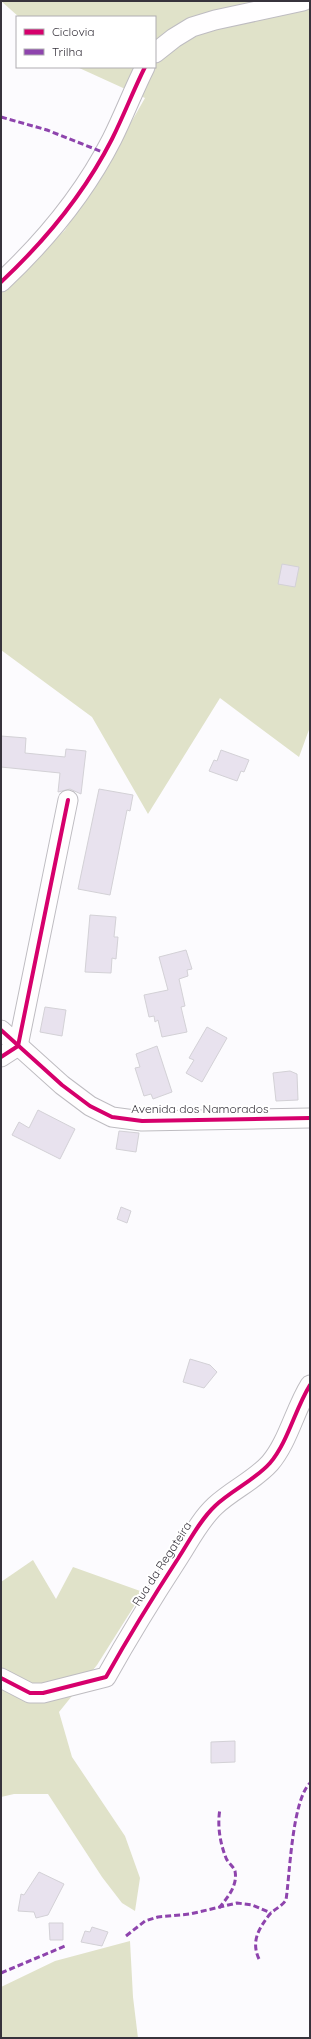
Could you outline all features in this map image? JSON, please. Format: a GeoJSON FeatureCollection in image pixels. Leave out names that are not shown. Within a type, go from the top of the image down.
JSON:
{"type":"FeatureCollection","features":[{"type":"Feature","properties":{"kind":"street"},"geometry":{"type":"LineString","coordinates":[[156,52],[174,38],[192,27],[215,20],[303,1]]}},
{"type":"Feature","properties":{"kind":"street"},"geometry":{"type":"LineString","coordinates":[[1,282],[42,243],[69,209],[86,184],[112,139],[145,68]]}},
{"type":"Feature","properties":{"kind":"street"},"geometry":{"type":"LineString","coordinates":[[1,1057],[18,1046],[68,800]]}},
{"type":"Feature","properties":{"kind":"street","name":"Avenida dos Namorados"},"geometry":{"type":"LineString","coordinates":[[1,1030],[62,1085],[90,1106],[112,1117],[142,1122],[310,1118]]}},
{"type":"Feature","properties":{"kind":"street","name":"Rua da Regateira"},"geometry":{"type":"LineString","coordinates":[[1,1678],[30,1693],[43,1693],[106,1676],[137,1621],[200,1524],[215,1506],[270,1463],[280,1448],[297,1407],[310,1385]]}},
{"type":"Feature","properties":{"kind":"green space"},"geometry":{"type":"Polygon","coordinates":[[[1,1],[310,1],[310,727],[299,757],[220,698],[148,814],[92,717],[1,650],[1,292],[65,230],[109,161],[145,98],[79,68],[156,68],[156,16],[18,16],[1,1]]]}},
{"type":"Feature","properties":{"kind":"green space"},"geometry":{"type":"Polygon","coordinates":[[[33,1560],[56,1599],[73,1567],[143,1592],[97,1665],[59,1712],[72,1757],[125,1836],[140,1878],[135,1911],[122,1903],[102,1877],[48,1794],[14,1794],[1,1797],[1,1582],[33,1560]]]}},
{"type":"Feature","properties":{"kind":"green space"},"geometry":{"type":"Polygon","coordinates":[[[130,1941],[133,1997],[138,2038],[1,2038],[1,1987],[55,1961],[130,1941]]]}},
{"type":"Feature","properties":{"kind":"building"},"geometry":{"type":"Polygon","coordinates":[[[282,564],[299,567],[295,587],[278,584],[282,564]]]}},
{"type":"Feature","properties":{"kind":"building"},"geometry":{"type":"Polygon","coordinates":[[[1,736],[26,738],[25,753],[65,757],[66,749],[86,751],[81,794],[70,789],[58,792],[60,773],[1,767],[1,736]]]}},
{"type":"Feature","properties":{"kind":"building"},"geometry":{"type":"Polygon","coordinates":[[[221,750],[249,760],[244,772],[241,771],[237,781],[209,771],[214,760],[217,761],[221,750]]]}},
{"type":"Feature","properties":{"kind":"building"},"geometry":{"type":"Polygon","coordinates":[[[99,789],[133,795],[130,811],[127,810],[110,895],[78,889],[99,789]]]}},
{"type":"Feature","properties":{"kind":"building"},"geometry":{"type":"Polygon","coordinates":[[[90,915],[116,917],[114,937],[118,937],[116,959],[112,958],[111,973],[85,972],[90,915]]]}},
{"type":"Feature","properties":{"kind":"building"},"geometry":{"type":"Polygon","coordinates":[[[186,950],[192,969],[187,970],[188,976],[179,979],[185,1006],[181,1007],[187,1032],[162,1037],[158,1020],[155,1022],[154,1016],[149,1017],[144,995],[168,990],[159,957],[186,950]]]}},
{"type":"Feature","properties":{"kind":"building"},"geometry":{"type":"Polygon","coordinates":[[[45,1007],[66,1010],[62,1036],[40,1032],[45,1007]]]}},
{"type":"Feature","properties":{"kind":"building"},"geometry":{"type":"Polygon","coordinates":[[[207,1027],[227,1038],[202,1082],[186,1073],[194,1060],[189,1058],[207,1027]]]}},
{"type":"Feature","properties":{"kind":"building"},"geometry":{"type":"Polygon","coordinates":[[[157,1046],[172,1092],[153,1099],[151,1094],[144,1096],[135,1068],[140,1067],[136,1054],[157,1046]]]}},
{"type":"Feature","properties":{"kind":"building"},"geometry":{"type":"Polygon","coordinates":[[[290,1071],[297,1074],[298,1100],[276,1101],[273,1073],[290,1071]]]}},
{"type":"Feature","properties":{"kind":"building"},"geometry":{"type":"Polygon","coordinates":[[[38,1110],[75,1129],[60,1159],[12,1135],[19,1122],[29,1128],[38,1110]]]}},
{"type":"Feature","properties":{"kind":"building"},"geometry":{"type":"Polygon","coordinates":[[[119,1131],[139,1133],[136,1152],[116,1149],[119,1131]]]}},
{"type":"Feature","properties":{"kind":"building"},"geometry":{"type":"Polygon","coordinates":[[[121,1207],[131,1211],[127,1223],[117,1219],[121,1207]]]}},
{"type":"Feature","properties":{"kind":"building"},"geometry":{"type":"Polygon","coordinates":[[[190,1359],[210,1365],[217,1372],[204,1388],[183,1382],[190,1359]]]}},
{"type":"Feature","properties":{"kind":"building"},"geometry":{"type":"Polygon","coordinates":[[[235,1741],[235,1762],[211,1763],[211,1742],[235,1741]]]}},
{"type":"Feature","properties":{"kind":"building"},"geometry":{"type":"Polygon","coordinates":[[[39,1872],[64,1884],[48,1915],[36,1918],[34,1912],[18,1911],[21,1894],[24,1895],[39,1872]]]}},
{"type":"Feature","properties":{"kind":"building"},"geometry":{"type":"Polygon","coordinates":[[[49,1923],[63,1923],[63,1940],[50,1940],[49,1923]]]}},
{"type":"Feature","properties":{"kind":"building"},"geometry":{"type":"Polygon","coordinates":[[[92,1927],[108,1932],[102,1946],[81,1942],[85,1931],[90,1932],[92,1927]]]}},
{"type":"Feature","properties":{"kind":"marked path"},"geometry":{"type":"LineString","coordinates":[[1,117],[47,130],[105,153]]}},
{"type":"Feature","properties":{"kind":"marked path"},"geometry":{"type":"LineString","coordinates":[[259,1959],[256,1947],[259,1930],[270,1914],[286,1900],[293,1838],[299,1805],[304,1792],[310,1783]]}},
{"type":"Feature","properties":{"kind":"marked path"},"geometry":{"type":"LineString","coordinates":[[219,1908],[231,1891],[236,1876],[234,1869],[226,1858],[222,1846],[219,1828],[220,1809]]}},
{"type":"Feature","properties":{"kind":"marked path"},"geometry":{"type":"LineString","coordinates":[[126,1936],[145,1921],[158,1917],[190,1914],[237,1903],[252,1905],[271,1913]]}},
{"type":"Feature","properties":{"kind":"marked path"},"geometry":{"type":"LineString","coordinates":[[1,1973],[65,1946]]}},
{"type":"Feature","properties":{"kind":"cycle path"},"geometry":{"type":"LineString","coordinates":[[1,282],[49,233],[89,179],[112,139],[145,68]]}},
{"type":"Feature","properties":{"kind":"cycle path"},"geometry":{"type":"LineString","coordinates":[[1,1057],[18,1046],[68,800]]}},
{"type":"Feature","properties":{"kind":"cycle path"},"geometry":{"type":"LineString","coordinates":[[1,1030],[62,1085],[90,1106],[112,1117],[142,1121],[310,1118]]}},
{"type":"Feature","properties":{"kind":"cycle path"},"geometry":{"type":"LineString","coordinates":[[1,1678],[30,1693],[43,1693],[106,1677],[123,1647],[205,1517],[222,1500],[264,1469],[276,1455],[310,1385]]}}]}
